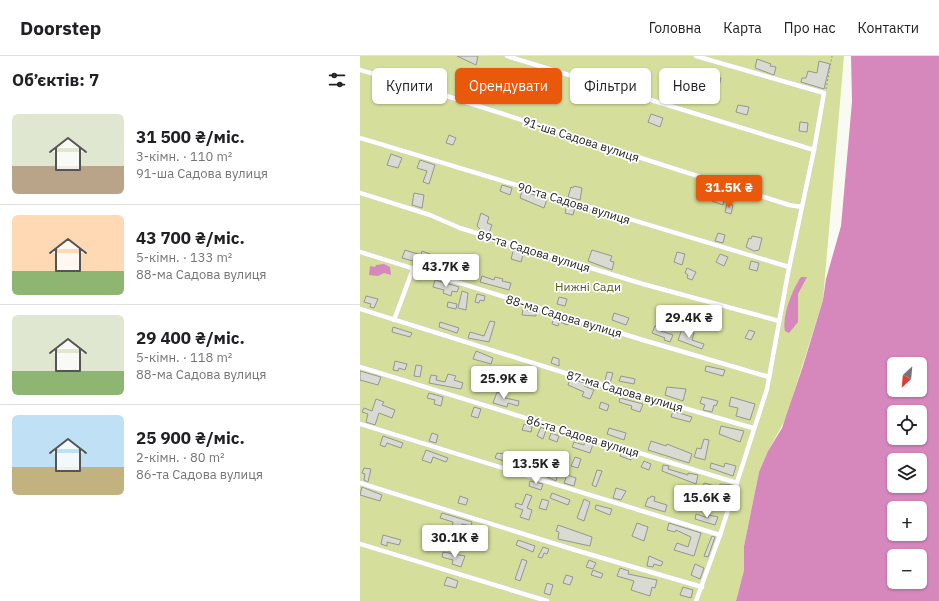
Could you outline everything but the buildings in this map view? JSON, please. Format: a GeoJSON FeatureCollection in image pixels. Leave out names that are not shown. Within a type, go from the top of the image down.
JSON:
{"type":"FeatureCollection","features":[{"type":"Feature","properties":{"kind":"street"},"geometry":{"type":"LineString","coordinates":[[507,56],[814,150]]}},
{"type":"Feature","properties":{"kind":"street"},"geometry":{"type":"LineString","coordinates":[[696,56],[824,93],[814,150],[789,267],[779,321],[778,335],[763,402],[753,428],[720,535],[696,601]]}},
{"type":"Feature","properties":{"kind":"street","name":"91-ша Садова вулиця"},"geometry":{"type":"LineString","coordinates":[[360,70],[431,91],[789,205],[802,207]]}},
{"type":"Feature","properties":{"kind":"street","name":"90-та Садова вулиця"},"geometry":{"type":"LineString","coordinates":[[360,138],[789,267]]}},
{"type":"Feature","properties":{"kind":"street","name":"89-та Садова вулиця"},"geometry":{"type":"LineString","coordinates":[[360,194],[430,216],[460,228],[635,282],[779,321]]}},
{"type":"Feature","properties":{"kind":"street","name":"88-ма Садова вулиця"},"geometry":{"type":"LineString","coordinates":[[360,252],[643,340],[769,377]]}},
{"type":"Feature","properties":{"kind":"street"},"geometry":{"type":"LineString","coordinates":[[394,320],[414,269]]}},
{"type":"Feature","properties":{"kind":"street","name":"87-ма Садова вулиця"},"geometry":{"type":"LineString","coordinates":[[360,309],[597,383],[753,428]]}},
{"type":"Feature","properties":{"kind":"street","name":"86-та Садова вулиця"},"geometry":{"type":"LineString","coordinates":[[360,367],[737,483]]}},
{"type":"Feature","properties":{"kind":"street"},"geometry":{"type":"LineString","coordinates":[[360,424],[720,535]]}},
{"type":"Feature","properties":{"kind":"street"},"geometry":{"type":"LineString","coordinates":[[360,483],[568,548],[702,586]]}},
{"type":"Feature","properties":{"kind":"street"},"geometry":{"type":"LineString","coordinates":[[360,544],[547,601]]}},
{"type":"Feature","properties":{"kind":"path"},"geometry":{"type":"LineString","coordinates":[[824,93],[827,88],[832,56]]}},
{"type":"Feature","properties":{"kind":"green space","name":"Нижні Сади"},"geometry":{"type":"Polygon","coordinates":[[[360,56],[844,56],[823,300],[786,418],[768,451],[759,472],[744,546],[744,570],[736,601],[360,601],[360,56]]]}},
{"type":"Feature","properties":{"kind":"shaded area"},"geometry":{"type":"Polygon","coordinates":[[[851,56],[939,56],[939,601],[736,601],[744,570],[744,546],[759,472],[768,451],[782,428],[803,366],[823,300],[826,279],[841,226],[852,102],[851,56]]]}},
{"type":"Feature","properties":{"kind":"shaded area"},"geometry":{"type":"Polygon","coordinates":[[[384,264],[390,267],[391,275],[384,273],[378,276],[369,275],[370,266],[375,267],[376,265],[384,264]]]}},
{"type":"Feature","properties":{"kind":"shaded area"},"geometry":{"type":"Polygon","coordinates":[[[801,277],[807,277],[798,294],[798,322],[789,333],[785,331],[784,325],[786,311],[794,289],[801,277]]]}}]}
